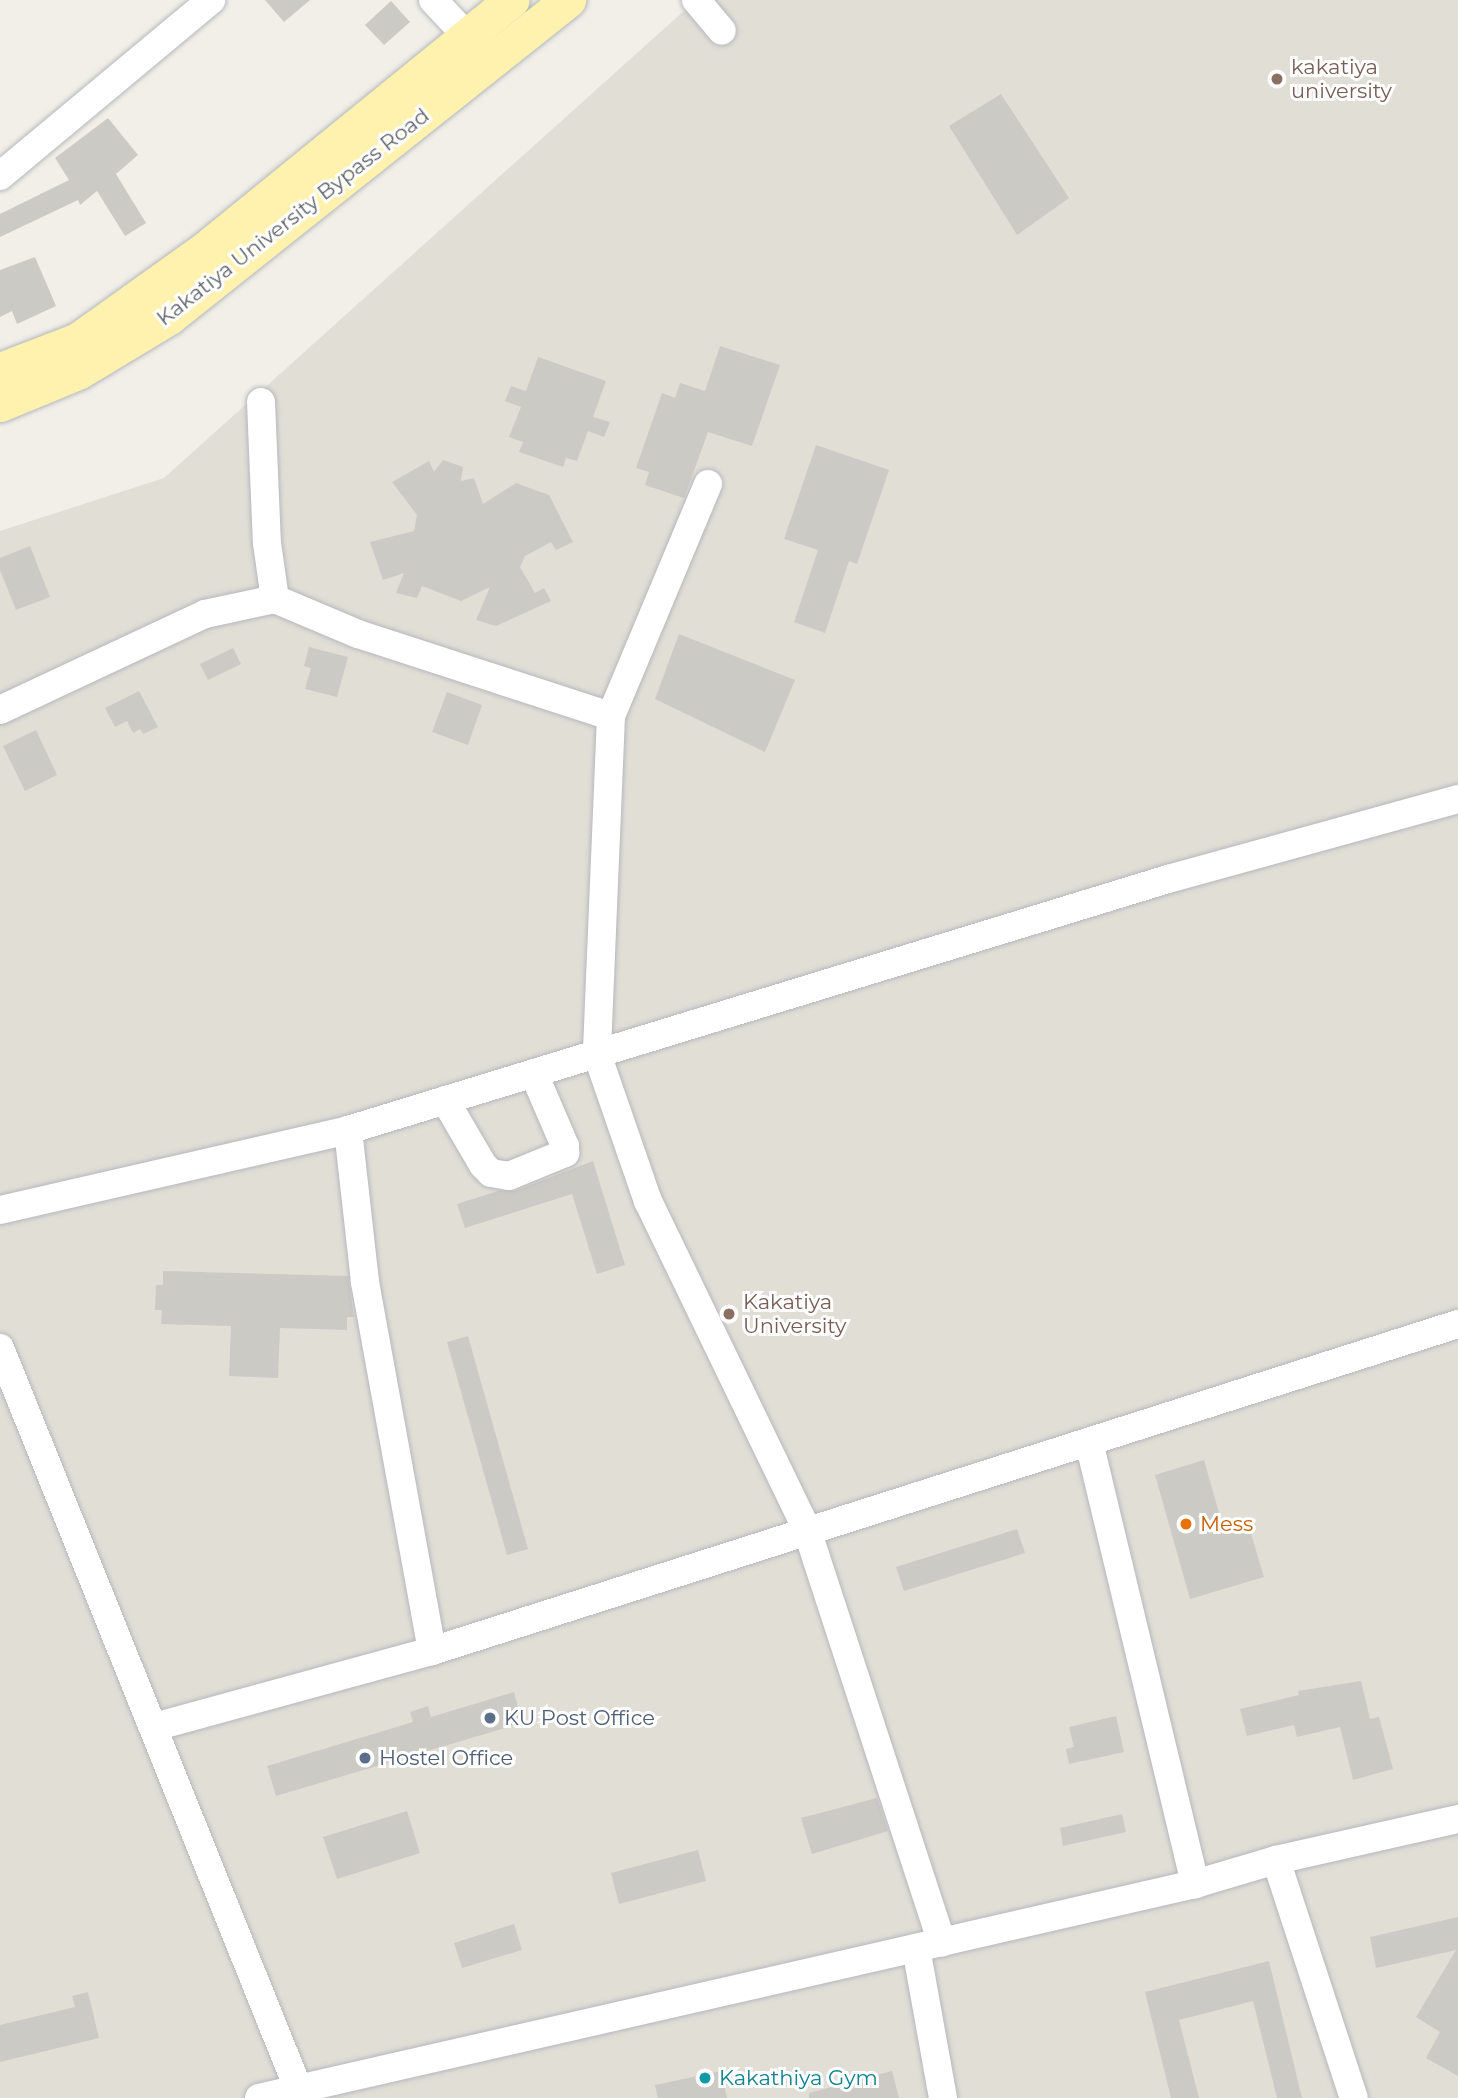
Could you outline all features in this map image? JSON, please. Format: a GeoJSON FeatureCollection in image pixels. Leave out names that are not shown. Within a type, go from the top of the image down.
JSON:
{"type":"FeatureCollection","features":[{"type":"Feature","properties":{"kind":"main road","name":"Kakatiya University Bypass Road"},"geometry":{"type":"LineString","coordinates":[[0,370],[78,340],[205,249],[511,0]]}},
{"type":"Feature","properties":{"kind":"main road","name":"Kakatiya University Bypass Road"},"geometry":{"type":"LineString","coordinates":[[0,404],[67,378],[169,317],[568,0]]}},
{"type":"Feature","properties":{"kind":"street"},"geometry":{"type":"LineString","coordinates":[[433,0],[489,61]]}},
{"type":"Feature","properties":{"kind":"street"},"geometry":{"type":"LineString","coordinates":[[696,0],[722,31]]}},
{"type":"Feature","properties":{"kind":"street"},"geometry":{"type":"LineString","coordinates":[[0,176],[206,2]]}},
{"type":"Feature","properties":{"kind":"street"},"geometry":{"type":"LineString","coordinates":[[261,402],[267,543],[275,599]]}},
{"type":"Feature","properties":{"kind":"street"},"geometry":{"type":"LineString","coordinates":[[708,484],[611,716],[597,1054],[648,1201],[807,1530],[929,1945],[943,2098]]}},
{"type":"Feature","properties":{"kind":"street"},"geometry":{"type":"LineString","coordinates":[[0,710],[205,614],[275,599],[358,634],[611,716]]}},
{"type":"Feature","properties":{"kind":"street"},"geometry":{"type":"LineString","coordinates":[[0,1210],[348,1130],[1168,879],[1458,800]]}},
{"type":"Feature","properties":{"kind":"street"},"geometry":{"type":"LineString","coordinates":[[445,1101],[482,1165],[491,1173],[509,1175],[565,1153],[565,1146],[534,1074]]}},
{"type":"Feature","properties":{"kind":"street"},"geometry":{"type":"LineString","coordinates":[[348,1130],[365,1282],[432,1651]]}},
{"type":"Feature","properties":{"kind":"street"},"geometry":{"type":"LineString","coordinates":[[154,1727],[432,1651],[1458,1324]]}},
{"type":"Feature","properties":{"kind":"street"},"geometry":{"type":"LineString","coordinates":[[0,1348],[301,2093]]}},
{"type":"Feature","properties":{"kind":"street"},"geometry":{"type":"LineString","coordinates":[[1089,1442],[1195,1884]]}},
{"type":"Feature","properties":{"kind":"street"},"geometry":{"type":"LineString","coordinates":[[259,2098],[301,2093],[1195,1884],[1276,1860],[1458,1818]]}},
{"type":"Feature","properties":{"kind":"street"},"geometry":{"type":"LineString","coordinates":[[1276,1860],[1354,2098]]}},
{"type":"Feature","properties":{"kind":"shaded area","name":"Kakatiya University"},"geometry":{"type":"Polygon","coordinates":[[[696,0],[1458,0],[1458,2098],[0,2098],[0,531],[164,478],[696,0]]]}},
{"type":"Feature","properties":{"kind":"building"},"geometry":{"type":"Polygon","coordinates":[[[265,0],[310,0],[284,22],[265,0]]]}},
{"type":"Feature","properties":{"kind":"building"},"geometry":{"type":"Polygon","coordinates":[[[391,1],[410,22],[384,45],[365,25],[391,1]]]}},
{"type":"Feature","properties":{"kind":"building"},"geometry":{"type":"Polygon","coordinates":[[[1001,94],[1069,198],[1017,235],[949,126],[1001,94]]]}},
{"type":"Feature","properties":{"kind":"building"},"geometry":{"type":"Polygon","coordinates":[[[108,118],[138,155],[116,174],[146,223],[125,236],[97,191],[80,205],[78,200],[0,237],[0,214],[69,180],[55,158],[108,118]]]}},
{"type":"Feature","properties":{"kind":"building"},"geometry":{"type":"Polygon","coordinates":[[[35,257],[56,306],[17,324],[12,311],[0,317],[0,270],[35,257]]]}},
{"type":"Feature","properties":{"kind":"building"},"geometry":{"type":"Polygon","coordinates":[[[720,346],[780,365],[752,446],[708,432],[684,498],[645,485],[649,472],[636,468],[662,393],[675,398],[680,383],[705,391],[720,346]]]}},
{"type":"Feature","properties":{"kind":"building"},"geometry":{"type":"Polygon","coordinates":[[[538,357],[606,381],[593,417],[610,422],[604,437],[588,431],[577,461],[566,458],[563,467],[519,452],[523,442],[509,437],[521,407],[505,401],[511,386],[526,391],[538,357]]]}},
{"type":"Feature","properties":{"kind":"building"},"geometry":{"type":"Polygon","coordinates":[[[816,445],[889,470],[857,564],[849,561],[825,633],[794,622],[818,550],[784,539],[816,445]]]}},
{"type":"Feature","properties":{"kind":"building"},"geometry":{"type":"Polygon","coordinates":[[[443,460],[463,467],[461,481],[474,478],[483,504],[516,483],[549,495],[573,542],[556,550],[551,542],[525,556],[520,567],[535,593],[544,588],[551,601],[496,626],[476,620],[490,587],[461,601],[422,586],[417,598],[396,593],[404,573],[383,580],[370,542],[414,531],[417,515],[392,482],[429,461],[434,472],[443,460]]]}},
{"type":"Feature","properties":{"kind":"building"},"geometry":{"type":"Polygon","coordinates":[[[30,546],[50,597],[16,610],[0,570],[0,558],[30,546]]]}},
{"type":"Feature","properties":{"kind":"building"},"geometry":{"type":"Polygon","coordinates":[[[679,634],[795,680],[765,752],[655,699],[679,634]]]}},
{"type":"Feature","properties":{"kind":"building"},"geometry":{"type":"Polygon","coordinates":[[[309,647],[348,657],[337,697],[305,689],[311,668],[304,666],[309,647]]]}},
{"type":"Feature","properties":{"kind":"building"},"geometry":{"type":"Polygon","coordinates":[[[233,648],[241,664],[208,680],[200,664],[233,648]]]}},
{"type":"Feature","properties":{"kind":"building"},"geometry":{"type":"Polygon","coordinates":[[[139,691],[158,727],[143,734],[140,729],[133,733],[127,721],[115,727],[105,708],[139,691]]]}},
{"type":"Feature","properties":{"kind":"building"},"geometry":{"type":"Polygon","coordinates":[[[447,692],[482,705],[468,745],[432,732],[447,692]]]}},
{"type":"Feature","properties":{"kind":"building"},"geometry":{"type":"Polygon","coordinates":[[[36,730],[57,775],[25,791],[3,746],[36,730]]]}},
{"type":"Feature","properties":{"kind":"building"},"geometry":{"type":"Polygon","coordinates":[[[593,1161],[625,1265],[597,1274],[572,1194],[465,1228],[457,1204],[498,1191],[515,1191],[593,1161]]]}},
{"type":"Feature","properties":{"kind":"building"},"geometry":{"type":"Polygon","coordinates":[[[163,1271],[348,1276],[354,1317],[347,1317],[347,1330],[280,1328],[278,1378],[229,1376],[231,1326],[161,1324],[162,1310],[155,1310],[156,1285],[163,1285],[163,1271]]]}},
{"type":"Feature","properties":{"kind":"building"},"geometry":{"type":"Polygon","coordinates":[[[468,1336],[528,1549],[507,1555],[447,1342],[468,1336]]]}},
{"type":"Feature","properties":{"kind":"building"},"geometry":{"type":"Polygon","coordinates":[[[1204,1460],[1225,1534],[1249,1527],[1264,1577],[1190,1599],[1155,1475],[1204,1460]]]}},
{"type":"Feature","properties":{"kind":"building"},"geometry":{"type":"Polygon","coordinates":[[[1017,1529],[1025,1553],[904,1591],[896,1567],[1017,1529]]]}},
{"type":"Feature","properties":{"kind":"building"},"geometry":{"type":"Polygon","coordinates":[[[1361,1681],[1370,1719],[1379,1717],[1393,1769],[1353,1780],[1340,1727],[1297,1737],[1294,1725],[1247,1736],[1240,1709],[1299,1695],[1298,1691],[1361,1681]]]}},
{"type":"Feature","properties":{"kind":"building"},"geometry":{"type":"Polygon","coordinates":[[[514,1692],[522,1723],[276,1796],[267,1766],[413,1722],[410,1712],[428,1706],[431,1717],[514,1692]]]}},
{"type":"Feature","properties":{"kind":"building"},"geometry":{"type":"Polygon","coordinates":[[[1116,1716],[1124,1752],[1069,1764],[1066,1749],[1074,1747],[1069,1727],[1116,1716]]]}},
{"type":"Feature","properties":{"kind":"building"},"geometry":{"type":"Polygon","coordinates":[[[877,1798],[888,1831],[812,1854],[801,1818],[877,1798]]]}},
{"type":"Feature","properties":{"kind":"building"},"geometry":{"type":"Polygon","coordinates":[[[407,1811],[420,1853],[337,1879],[323,1837],[407,1811]]]}},
{"type":"Feature","properties":{"kind":"building"},"geometry":{"type":"Polygon","coordinates":[[[1122,1814],[1126,1832],[1063,1846],[1060,1828],[1122,1814]]]}},
{"type":"Feature","properties":{"kind":"building"},"geometry":{"type":"Polygon","coordinates":[[[698,1850],[706,1881],[619,1904],[611,1873],[698,1850]]]}},
{"type":"Feature","properties":{"kind":"building"},"geometry":{"type":"Polygon","coordinates":[[[1458,1917],[1458,2076],[1426,2058],[1440,2032],[1416,2017],[1456,1950],[1376,1968],[1370,1937],[1458,1917]]]}},
{"type":"Feature","properties":{"kind":"building"},"geometry":{"type":"Polygon","coordinates":[[[514,1924],[522,1950],[462,1968],[454,1943],[514,1924]]]}},
{"type":"Feature","properties":{"kind":"building"},"geometry":{"type":"Polygon","coordinates":[[[1269,1961],[1302,2098],[1277,2098],[1253,2001],[1179,2020],[1199,2098],[1171,2098],[1145,1992],[1269,1961]]]}},
{"type":"Feature","properties":{"kind":"building"},"geometry":{"type":"Polygon","coordinates":[[[88,1992],[99,2038],[0,2062],[0,2025],[75,2007],[72,1996],[88,1992]]]}},
{"type":"Feature","properties":{"kind":"building","name":"Kakathiya Gym"},"geometry":{"type":"Polygon","coordinates":[[[721,2071],[727,2098],[658,2098],[655,2085],[721,2071]]]}},
{"type":"Feature","properties":{"kind":"building"},"geometry":{"type":"Polygon","coordinates":[[[892,2071],[899,2098],[809,2098],[809,2093],[892,2071]]]}},
{"type":"Feature","properties":{"kind":"place","name":"kakatiya university"},"geometry":{"type":"Point","coordinates":[1277,79]}},
{"type":"Feature","properties":{"kind":"place","name":"Kakatiya University"},"geometry":{"type":"Point","coordinates":[729,1314]}},
{"type":"Feature","properties":{"kind":"place","name":"Mess"},"geometry":{"type":"Point","coordinates":[1186,1524]}},
{"type":"Feature","properties":{"kind":"place","name":"KU Post Office"},"geometry":{"type":"Point","coordinates":[490,1718]}},
{"type":"Feature","properties":{"kind":"place","name":"Hostel Office"},"geometry":{"type":"Point","coordinates":[365,1758]}},
{"type":"Feature","properties":{"kind":"place","name":"Kakathiya Gym"},"geometry":{"type":"Point","coordinates":[705,2078]}}]}
